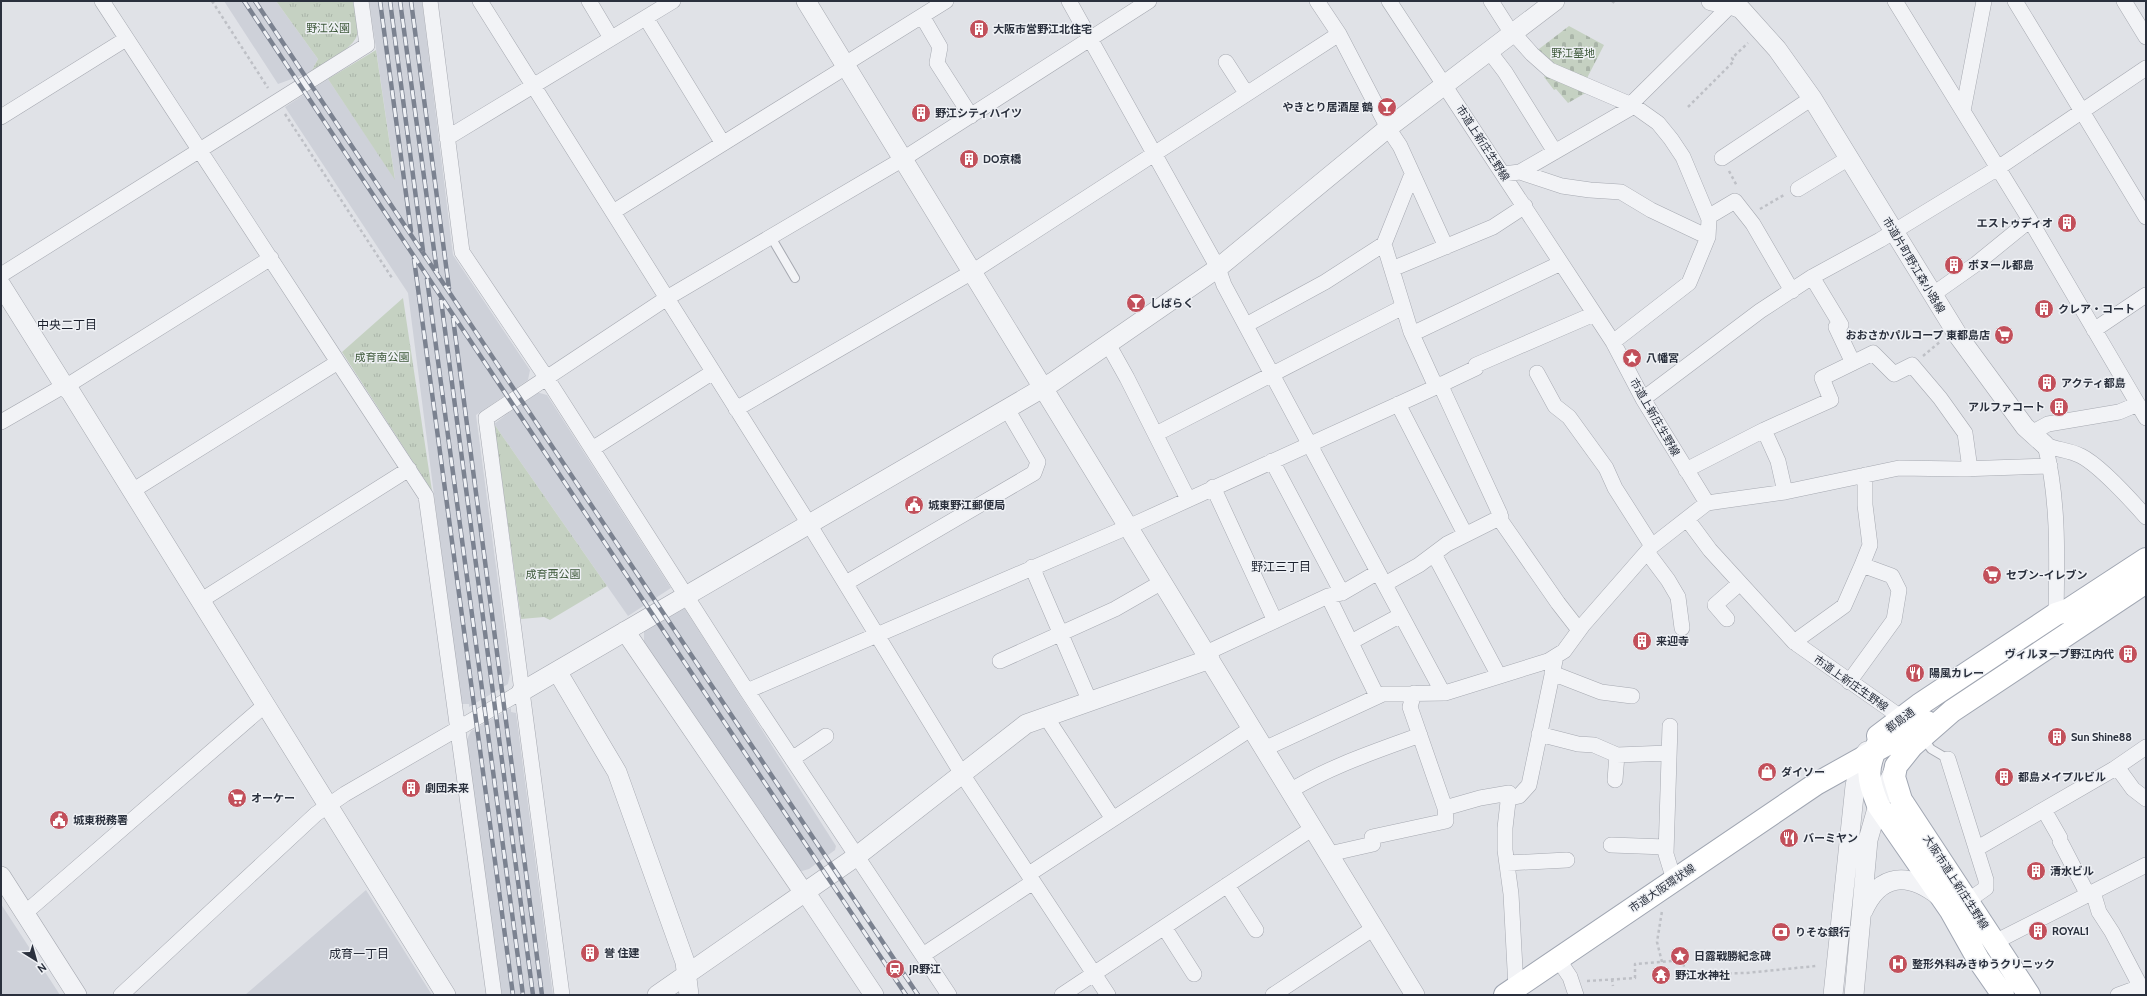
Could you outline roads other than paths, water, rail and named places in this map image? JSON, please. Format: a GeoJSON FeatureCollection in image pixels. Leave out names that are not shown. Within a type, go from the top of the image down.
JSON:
{"type":"FeatureCollection","features":[{"type":"Feature","properties":{"kind":"main road","name":"都島通"},"geometry":{"type":"LineString","coordinates":[[1883,733],[1902,718],[2056,614],[2068,610],[2146,559]]}},
{"type":"Feature","properties":{"kind":"main road"},"geometry":{"type":"LineString","coordinates":[[1896,766],[1922,737],[1952,710],[2146,582]]}},
{"type":"Feature","properties":{"kind":"main road","name":"市道大阪環状線"},"geometry":{"type":"LineString","coordinates":[[1510,991],[1820,782],[1921,725],[1952,710]]}},
{"type":"Feature","properties":{"kind":"main road"},"geometry":{"type":"LineString","coordinates":[[1866,756],[1883,733]]}},
{"type":"Feature","properties":{"kind":"main road","name":"市道大阪環状線"},"geometry":{"type":"LineString","coordinates":[[1820,782],[1832,769],[1883,733]]}},
{"type":"Feature","properties":{"kind":"main road","name":"大阪市道上新庄生野線"},"geometry":{"type":"LineString","coordinates":[[1866,756],[1871,788],[1878,804],[1942,898],[2003,995]]}},
{"type":"Feature","properties":{"kind":"main road","name":"大阪市道上新庄生野線"},"geometry":{"type":"LineString","coordinates":[[1896,766],[1894,777],[1901,800],[1969,900],[2029,995]]}},
{"type":"Feature","properties":{"kind":"street"},"geometry":{"type":"LineString","coordinates":[[102,1],[426,496],[494,995]]}},
{"type":"Feature","properties":{"kind":"street"},"geometry":{"type":"LineString","coordinates":[[1,275],[367,45],[361,1]]}},
{"type":"Feature","properties":{"kind":"street"},"geometry":{"type":"LineString","coordinates":[[430,1],[462,252],[546,377],[747,691],[949,995]]}},
{"type":"Feature","properties":{"kind":"street"},"geometry":{"type":"LineString","coordinates":[[480,1],[846,583],[962,774],[1108,995]]}},
{"type":"Feature","properties":{"kind":"street"},"geometry":{"type":"LineString","coordinates":[[589,1],[611,38]]}},
{"type":"Feature","properties":{"kind":"street"},"geometry":{"type":"LineString","coordinates":[[447,138],[673,1]]}},
{"type":"Feature","properties":{"kind":"street"},"geometry":{"type":"LineString","coordinates":[[806,1],[1415,995]]}},
{"type":"Feature","properties":{"kind":"street"},"geometry":{"type":"LineString","coordinates":[[613,212],[946,1]]}},
{"type":"Feature","properties":{"kind":"street"},"geometry":{"type":"LineString","coordinates":[[1069,1],[1218,268],[1220,276],[1443,693]]}},
{"type":"Feature","properties":{"kind":"street"},"geometry":{"type":"LineString","coordinates":[[562,995],[486,418],[667,298],[903,160],[1149,1]]}},
{"type":"Feature","properties":{"kind":"street"},"geometry":{"type":"LineString","coordinates":[[1318,1],[1339,34],[1388,128],[1411,166],[1412,174],[1446,247]]}},
{"type":"Feature","properties":{"kind":"street","name":"市道上新庄生野線"},"geometry":{"type":"LineString","coordinates":[[1389,1],[1613,342],[1643,399],[1707,503]]}},
{"type":"Feature","properties":{"kind":"street"},"geometry":{"type":"LineString","coordinates":[[1491,1],[1506,26],[1514,32],[1532,54],[1550,70],[1633,105],[1658,123],[1683,157],[1708,216],[1708,237],[1689,283],[1613,342]]}},
{"type":"Feature","properties":{"kind":"street"},"geometry":{"type":"LineString","coordinates":[[121,995],[316,814],[457,728],[1043,388],[1218,268],[1388,128],[1555,1]]}},
{"type":"Feature","properties":{"kind":"street"},"geometry":{"type":"LineString","coordinates":[[1711,1],[1730,3]]}},
{"type":"Feature","properties":{"kind":"street"},"geometry":{"type":"LineString","coordinates":[[1895,1],[2030,220],[2146,418]]}},
{"type":"Feature","properties":{"kind":"street"},"geometry":{"type":"LineString","coordinates":[[1963,111],[1984,1]]}},
{"type":"Feature","properties":{"kind":"street"},"geometry":{"type":"LineString","coordinates":[[2015,1],[2146,217]]}},
{"type":"Feature","properties":{"kind":"street"},"geometry":{"type":"LineString","coordinates":[[2124,1],[2146,37]]}},
{"type":"Feature","properties":{"kind":"street"},"geometry":{"type":"LineString","coordinates":[[1503,174],[1520,172],[1633,105],[1730,3]]}},
{"type":"Feature","properties":{"kind":"street","name":"市道片町野江森小路線"},"geometry":{"type":"LineString","coordinates":[[1730,3],[1741,9],[1761,30],[1787,62],[1812,98],[1959,337],[2031,433],[2045,445]]}},
{"type":"Feature","properties":{"kind":"street"},"geometry":{"type":"LineString","coordinates":[[922,16],[940,47],[937,63],[971,116]]}},
{"type":"Feature","properties":{"kind":"street"},"geometry":{"type":"LineString","coordinates":[[646,18],[722,142]]}},
{"type":"Feature","properties":{"kind":"street"},"geometry":{"type":"LineString","coordinates":[[736,409],[972,272],[1339,34]]}},
{"type":"Feature","properties":{"kind":"street"},"geometry":{"type":"LineString","coordinates":[[1,118],[126,39]]}},
{"type":"Feature","properties":{"kind":"street"},"geometry":{"type":"LineString","coordinates":[[1489,51],[1505,72],[1555,152]]}},
{"type":"Feature","properties":{"kind":"street"},"geometry":{"type":"LineString","coordinates":[[1226,62],[1246,93]]}},
{"type":"Feature","properties":{"kind":"street"},"geometry":{"type":"LineString","coordinates":[[1643,399],[1671,380],[1729,333],[1812,277],[1880,240],[1893,230],[1998,168],[2146,68]]}},
{"type":"Feature","properties":{"kind":"street"},"geometry":{"type":"LineString","coordinates":[[1722,158],[1812,98]]}},
{"type":"Feature","properties":{"kind":"street"},"geometry":{"type":"LineString","coordinates":[[1798,189],[1849,158]]}},
{"type":"Feature","properties":{"kind":"street"},"geometry":{"type":"LineString","coordinates":[[1520,172],[1562,186],[1622,192],[1651,210],[1708,237]]}},
{"type":"Feature","properties":{"kind":"street"},"geometry":{"type":"LineString","coordinates":[[1246,325],[1325,282],[1384,244],[1412,174]]}},
{"type":"Feature","properties":{"kind":"street"},"geometry":{"type":"LineString","coordinates":[[1708,216],[1735,202],[1748,217],[1792,291]]}},
{"type":"Feature","properties":{"kind":"street"},"geometry":{"type":"LineString","coordinates":[[1392,269],[1493,227],[1525,206]]}},
{"type":"Feature","properties":{"kind":"street"},"geometry":{"type":"LineString","coordinates":[[1932,295],[1976,264],[2030,220]]}},
{"type":"Feature","properties":{"kind":"street"},"geometry":{"type":"LineString","coordinates":[[1384,244],[1412,334],[1438,385],[1501,521],[1558,603],[1579,630]]}},
{"type":"Feature","properties":{"kind":"street"},"geometry":{"type":"LineString","coordinates":[[1,422],[65,387],[271,258]]}},
{"type":"Feature","properties":{"kind":"street"},"geometry":{"type":"LineString","coordinates":[[1412,334],[1561,263]]}},
{"type":"Feature","properties":{"kind":"street"},"geometry":{"type":"LineString","coordinates":[[1812,277],[1841,325],[1836,327],[1853,363]]}},
{"type":"Feature","properties":{"kind":"street"},"geometry":{"type":"LineString","coordinates":[[1,285],[65,387],[70,391],[446,995]]}},
{"type":"Feature","properties":{"kind":"street"},"geometry":{"type":"LineString","coordinates":[[2094,330],[2146,295]]}},
{"type":"Feature","properties":{"kind":"street"},"geometry":{"type":"LineString","coordinates":[[1156,434],[1403,307]]}},
{"type":"Feature","properties":{"kind":"street"},"geometry":{"type":"LineString","coordinates":[[747,691],[877,633],[1128,525],[1137,523],[1476,368],[1476,365],[1594,314]]}},
{"type":"Feature","properties":{"kind":"street"},"geometry":{"type":"LineString","coordinates":[[1108,344],[1156,434],[1188,499]]}},
{"type":"Feature","properties":{"kind":"street"},"geometry":{"type":"LineString","coordinates":[[1686,470],[1764,430],[1831,400],[1822,378],[1873,353],[1894,374],[1912,365],[1940,398],[1965,433],[1970,469]]}},
{"type":"Feature","properties":{"kind":"street"},"geometry":{"type":"LineString","coordinates":[[132,491],[338,362]]}},
{"type":"Feature","properties":{"kind":"street"},"geometry":{"type":"LineString","coordinates":[[592,449],[713,372]]}},
{"type":"Feature","properties":{"kind":"street"},"geometry":{"type":"LineString","coordinates":[[1536,373],[1555,406],[1569,417],[1606,468],[1615,488],[1678,597],[1682,628]]}},
{"type":"Feature","properties":{"kind":"street"},"geometry":{"type":"LineString","coordinates":[[1398,404],[1465,534]]}},
{"type":"Feature","properties":{"kind":"street"},"geometry":{"type":"LineString","coordinates":[[2031,433],[2048,424],[2119,412],[2138,404]]}},
{"type":"Feature","properties":{"kind":"street"},"geometry":{"type":"LineString","coordinates":[[846,583],[1034,473],[1038,462],[1007,409]]}},
{"type":"Feature","properties":{"kind":"street"},"geometry":{"type":"LineString","coordinates":[[1764,430],[1778,461],[1784,492]]}},
{"type":"Feature","properties":{"kind":"street"},"geometry":{"type":"LineString","coordinates":[[2056,614],[2055,512],[2050,466],[2045,445],[2085,458],[2128,497],[2146,517]]}},
{"type":"Feature","properties":{"kind":"street"},"geometry":{"type":"LineString","coordinates":[[1272,461],[1335,595],[1351,642],[1377,696]]}},
{"type":"Feature","properties":{"kind":"street"},"geometry":{"type":"LineString","coordinates":[[1264,749],[1383,694],[1443,693],[1548,661],[1564,651],[1579,630],[1650,549],[1707,503],[1784,492],[1899,468],[1970,469],[2050,466]]}},
{"type":"Feature","properties":{"kind":"street"},"geometry":{"type":"LineString","coordinates":[[200,601],[409,470]]}},
{"type":"Feature","properties":{"kind":"street"},"geometry":{"type":"LineString","coordinates":[[1794,642],[1844,606],[1862,565],[1870,545],[1865,506],[1865,475]]}},
{"type":"Feature","properties":{"kind":"street"},"geometry":{"type":"LineString","coordinates":[[1214,487],[1274,621]]}},
{"type":"Feature","properties":{"kind":"street"},"geometry":{"type":"LineString","coordinates":[[657,995],[857,856],[1026,724],[1090,702],[1208,656],[1274,621],[1335,595],[1419,565],[1447,544],[1500,517]]}},
{"type":"Feature","properties":{"kind":"street","name":"市道上新庄生野線"},"geometry":{"type":"LineString","coordinates":[[1687,519],[1710,550],[1794,642],[1902,718]]}},
{"type":"Feature","properties":{"kind":"street"},"geometry":{"type":"LineString","coordinates":[[1434,554],[1499,676]]}},
{"type":"Feature","properties":{"kind":"street"},"geometry":{"type":"LineString","coordinates":[[1849,682],[1894,620],[1899,590],[1892,576],[1862,565]]}},
{"type":"Feature","properties":{"kind":"street"},"geometry":{"type":"LineString","coordinates":[[1032,567],[1062,633],[1090,702]]}},
{"type":"Feature","properties":{"kind":"street"},"geometry":{"type":"LineString","coordinates":[[2121,575],[2134,574],[2146,577]]}},
{"type":"Feature","properties":{"kind":"street"},"geometry":{"type":"LineString","coordinates":[[1000,661],[1115,609],[1162,582]]}},
{"type":"Feature","properties":{"kind":"street"},"geometry":{"type":"LineString","coordinates":[[1727,619],[1715,605],[1740,583]]}},
{"type":"Feature","properties":{"kind":"street"},"geometry":{"type":"LineString","coordinates":[[1351,642],[1401,616]]}},
{"type":"Feature","properties":{"kind":"street"},"geometry":{"type":"LineString","coordinates":[[625,631],[804,893],[810,899],[870,994]]}},
{"type":"Feature","properties":{"kind":"street"},"geometry":{"type":"LineString","coordinates":[[1510,798],[1519,796],[1530,785],[1538,734],[1556,656]]}},
{"type":"Feature","properties":{"kind":"street"},"geometry":{"type":"LineString","coordinates":[[557,671],[617,772],[685,962],[690,995]]}},
{"type":"Feature","properties":{"kind":"street"},"geometry":{"type":"LineString","coordinates":[[1552,673],[1601,692],[1632,696]]}},
{"type":"Feature","properties":{"kind":"street"},"geometry":{"type":"LineString","coordinates":[[1329,854],[1373,844],[1372,837],[1446,821],[1445,808],[1410,707],[1414,694]]}},
{"type":"Feature","properties":{"kind":"street"},"geometry":{"type":"LineString","coordinates":[[24,913],[265,705]]}},
{"type":"Feature","properties":{"kind":"street"},"geometry":{"type":"LineString","coordinates":[[1046,717],[1113,819]]}},
{"type":"Feature","properties":{"kind":"street"},"geometry":{"type":"LineString","coordinates":[[1670,726],[1666,854],[1674,880]]}},
{"type":"Feature","properties":{"kind":"street"},"geometry":{"type":"LineString","coordinates":[[923,955],[1113,819],[1252,728]]}},
{"type":"Feature","properties":{"kind":"street"},"geometry":{"type":"LineString","coordinates":[[1538,734],[1578,744],[1594,745],[1617,755],[1668,753]]}},
{"type":"Feature","properties":{"kind":"street"},"geometry":{"type":"LineString","coordinates":[[1290,791],[1303,783],[1360,758],[1420,735]]}},
{"type":"Feature","properties":{"kind":"street"},"geometry":{"type":"LineString","coordinates":[[792,759],[826,736]]}},
{"type":"Feature","properties":{"kind":"street"},"geometry":{"type":"LineString","coordinates":[[1976,849],[2044,810],[2146,747]]}},
{"type":"Feature","properties":{"kind":"street"},"geometry":{"type":"LineString","coordinates":[[1615,780],[1617,755]]}},
{"type":"Feature","properties":{"kind":"street"},"geometry":{"type":"LineString","coordinates":[[1833,995],[1855,788],[1866,756]]}},
{"type":"Feature","properties":{"kind":"street"},"geometry":{"type":"LineString","coordinates":[[1948,760],[1986,880],[1986,888],[1969,900]]}},
{"type":"Feature","properties":{"kind":"street"},"geometry":{"type":"LineString","coordinates":[[1854,995],[1868,840],[1878,804],[1896,766]]}},
{"type":"Feature","properties":{"kind":"street"},"geometry":{"type":"LineString","coordinates":[[2117,766],[2133,789],[2146,799]]}},
{"type":"Feature","properties":{"kind":"street"},"geometry":{"type":"LineString","coordinates":[[1820,782],[1832,780],[1855,788],[1878,804]]}},
{"type":"Feature","properties":{"kind":"street"},"geometry":{"type":"LineString","coordinates":[[1445,808],[1480,798],[1509,794],[1510,798],[1505,828],[1511,894],[1510,991]]}},
{"type":"Feature","properties":{"kind":"street"},"geometry":{"type":"LineString","coordinates":[[2044,810],[2143,991],[2118,995]]}},
{"type":"Feature","properties":{"kind":"street"},"geometry":{"type":"LineString","coordinates":[[1062,995],[1313,828]]}},
{"type":"Feature","properties":{"kind":"street"},"geometry":{"type":"LineString","coordinates":[[1611,845],[1666,847]]}},
{"type":"Feature","properties":{"kind":"street"},"geometry":{"type":"LineString","coordinates":[[1507,863],[1566,860]]}},
{"type":"Feature","properties":{"kind":"street"},"geometry":{"type":"LineString","coordinates":[[1995,942],[2146,865]]}},
{"type":"Feature","properties":{"kind":"street"},"geometry":{"type":"LineString","coordinates":[[1,876],[77,995]]}},
{"type":"Feature","properties":{"kind":"street"},"geometry":{"type":"LineString","coordinates":[[1862,914],[1874,892],[1885,883],[1898,879],[1917,882],[1942,898]]}},
{"type":"Feature","properties":{"kind":"street"},"geometry":{"type":"LineString","coordinates":[[1227,885],[1256,930]]}},
{"type":"Feature","properties":{"kind":"street"},"geometry":{"type":"LineString","coordinates":[[1164,927],[1194,974]]}},
{"type":"Feature","properties":{"kind":"street"},"geometry":{"type":"LineString","coordinates":[[1273,995],[1374,928]]}},
{"type":"Feature","properties":{"kind":"street"},"geometry":{"type":"LineString","coordinates":[[1558,959],[1570,977],[1576,995]]}},
{"type":"Feature","properties":{"kind":"lane"},"geometry":{"type":"LineString","coordinates":[[771,237],[795,278]]}},
{"type":"Feature","properties":{"kind":"lane"},"geometry":{"type":"LineString","coordinates":[[1922,737],[1931,750],[1948,760]]}},
{"type":"Feature","properties":{"kind":"railway"},"geometry":{"type":"LineString","coordinates":[[244,1],[906,995]]}},
{"type":"Feature","properties":{"kind":"railway"},"geometry":{"type":"LineString","coordinates":[[255,1],[918,995]]}},
{"type":"Feature","properties":{"kind":"railway"},"geometry":{"type":"LineString","coordinates":[[380,1],[411,231]]}},
{"type":"Feature","properties":{"kind":"railway"},"geometry":{"type":"LineString","coordinates":[[390,1],[423,251]]}},
{"type":"Feature","properties":{"kind":"railway"},"geometry":{"type":"LineString","coordinates":[[400,1],[437,272]]}},
{"type":"Feature","properties":{"kind":"railway"},"geometry":{"type":"LineString","coordinates":[[411,1],[449,288]]}},
{"type":"Feature","properties":{"kind":"railway"},"geometry":{"type":"LineString","coordinates":[[414,259],[513,995]]}},
{"type":"Feature","properties":{"kind":"railway"},"geometry":{"type":"LineString","coordinates":[[427,279],[523,995]]}},
{"type":"Feature","properties":{"kind":"railway"},"geometry":{"type":"LineString","coordinates":[[441,300],[533,995]]}},
{"type":"Feature","properties":{"kind":"railway"},"geometry":{"type":"LineString","coordinates":[[453,318],[542,995]]}},
{"type":"Feature","properties":{"kind":"place","name":"大阪市営野江北住宅"},"geometry":{"type":"Point","coordinates":[979,29]}},
{"type":"Feature","properties":{"kind":"place","name":"やきとり居酒屋 鶴"},"geometry":{"type":"Point","coordinates":[1387,107]}},
{"type":"Feature","properties":{"kind":"place","name":"野江シティハイツ"},"geometry":{"type":"Point","coordinates":[921,113]}},
{"type":"Feature","properties":{"kind":"place","name":"DO京橋"},"geometry":{"type":"Point","coordinates":[969,159]}},
{"type":"Feature","properties":{"kind":"place","name":"エストゥディオ"},"geometry":{"type":"Point","coordinates":[2067,223]}},
{"type":"Feature","properties":{"kind":"place","name":"ボヌール都島"},"geometry":{"type":"Point","coordinates":[1954,265]}},
{"type":"Feature","properties":{"kind":"place","name":"しばらく"},"geometry":{"type":"Point","coordinates":[1136,303]}},
{"type":"Feature","properties":{"kind":"place","name":"クレア・コート"},"geometry":{"type":"Point","coordinates":[2044,309]}},
{"type":"Feature","properties":{"kind":"place","name":"おおさかパルコープ 東都島店"},"geometry":{"type":"Point","coordinates":[2004,335]}},
{"type":"Feature","properties":{"kind":"place","name":"八幡宮"},"geometry":{"type":"Point","coordinates":[1632,358]}},
{"type":"Feature","properties":{"kind":"place","name":"アクティ都島"},"geometry":{"type":"Point","coordinates":[2047,383]}},
{"type":"Feature","properties":{"kind":"place","name":"アルファコート"},"geometry":{"type":"Point","coordinates":[2059,407]}},
{"type":"Feature","properties":{"kind":"place","name":"城東野江郵便局"},"geometry":{"type":"Point","coordinates":[914,505]}},
{"type":"Feature","properties":{"kind":"place","name":"セブン-イレブン"},"geometry":{"type":"Point","coordinates":[1992,575]}},
{"type":"Feature","properties":{"kind":"place","name":"来迎寺"},"geometry":{"type":"Point","coordinates":[1642,641]}},
{"type":"Feature","properties":{"kind":"place","name":"ヴィルヌーブ野江内代"},"geometry":{"type":"Point","coordinates":[2128,654]}},
{"type":"Feature","properties":{"kind":"place","name":"陽風カレー"},"geometry":{"type":"Point","coordinates":[1915,673]}},
{"type":"Feature","properties":{"kind":"place","name":"Sun Shine88"},"geometry":{"type":"Point","coordinates":[2057,737]}},
{"type":"Feature","properties":{"kind":"place","name":"ダイソー"},"geometry":{"type":"Point","coordinates":[1767,772]}},
{"type":"Feature","properties":{"kind":"place","name":"都島メイプルビル"},"geometry":{"type":"Point","coordinates":[2004,777]}},
{"type":"Feature","properties":{"kind":"place","name":"劇団未来"},"geometry":{"type":"Point","coordinates":[411,788]}},
{"type":"Feature","properties":{"kind":"place","name":"オーケー"},"geometry":{"type":"Point","coordinates":[237,798]}},
{"type":"Feature","properties":{"kind":"place","name":"城東税務署"},"geometry":{"type":"Point","coordinates":[59,820]}},
{"type":"Feature","properties":{"kind":"place","name":"バーミヤン"},"geometry":{"type":"Point","coordinates":[1789,838]}},
{"type":"Feature","properties":{"kind":"place","name":"清水ビル"},"geometry":{"type":"Point","coordinates":[2036,871]}},
{"type":"Feature","properties":{"kind":"place","name":"ROYAL1"},"geometry":{"type":"Point","coordinates":[2038,931]}},
{"type":"Feature","properties":{"kind":"place","name":"りそな銀行"},"geometry":{"type":"Point","coordinates":[1781,932]}},
{"type":"Feature","properties":{"kind":"place","name":"誉 住建"},"geometry":{"type":"Point","coordinates":[590,953]}},
{"type":"Feature","properties":{"kind":"place","name":"日露戰勝紀念碑"},"geometry":{"type":"Point","coordinates":[1680,956]}},
{"type":"Feature","properties":{"kind":"place","name":"整形外科みきゆうクリニック"},"geometry":{"type":"Point","coordinates":[1898,964]}},
{"type":"Feature","properties":{"kind":"place","name":"JR野江"},"geometry":{"type":"Point","coordinates":[895,969]}},
{"type":"Feature","properties":{"kind":"place","name":"野江水神社"},"geometry":{"type":"Point","coordinates":[1661,975]}},
{"type":"Feature","properties":{"kind":"district","name":"中央二丁目"},"geometry":{"type":"Point","coordinates":[67,324]}},
{"type":"Feature","properties":{"kind":"district","name":"野江三丁目"},"geometry":{"type":"Point","coordinates":[1281,566]}},
{"type":"Feature","properties":{"kind":"district","name":"成育一丁目"},"geometry":{"type":"Point","coordinates":[359,953]}},
{"type":"Feature","properties":{"kind":"park label","name":"野江公園"},"geometry":{"type":"Point","coordinates":[328,28]}},
{"type":"Feature","properties":{"kind":"park label","name":"野江墓地"},"geometry":{"type":"Point","coordinates":[1573,53]}},
{"type":"Feature","properties":{"kind":"park label","name":"成育南公園"},"geometry":{"type":"Point","coordinates":[382,357]}},
{"type":"Feature","properties":{"kind":"park label","name":"成育西公園"},"geometry":{"type":"Point","coordinates":[553,574]}}]}
